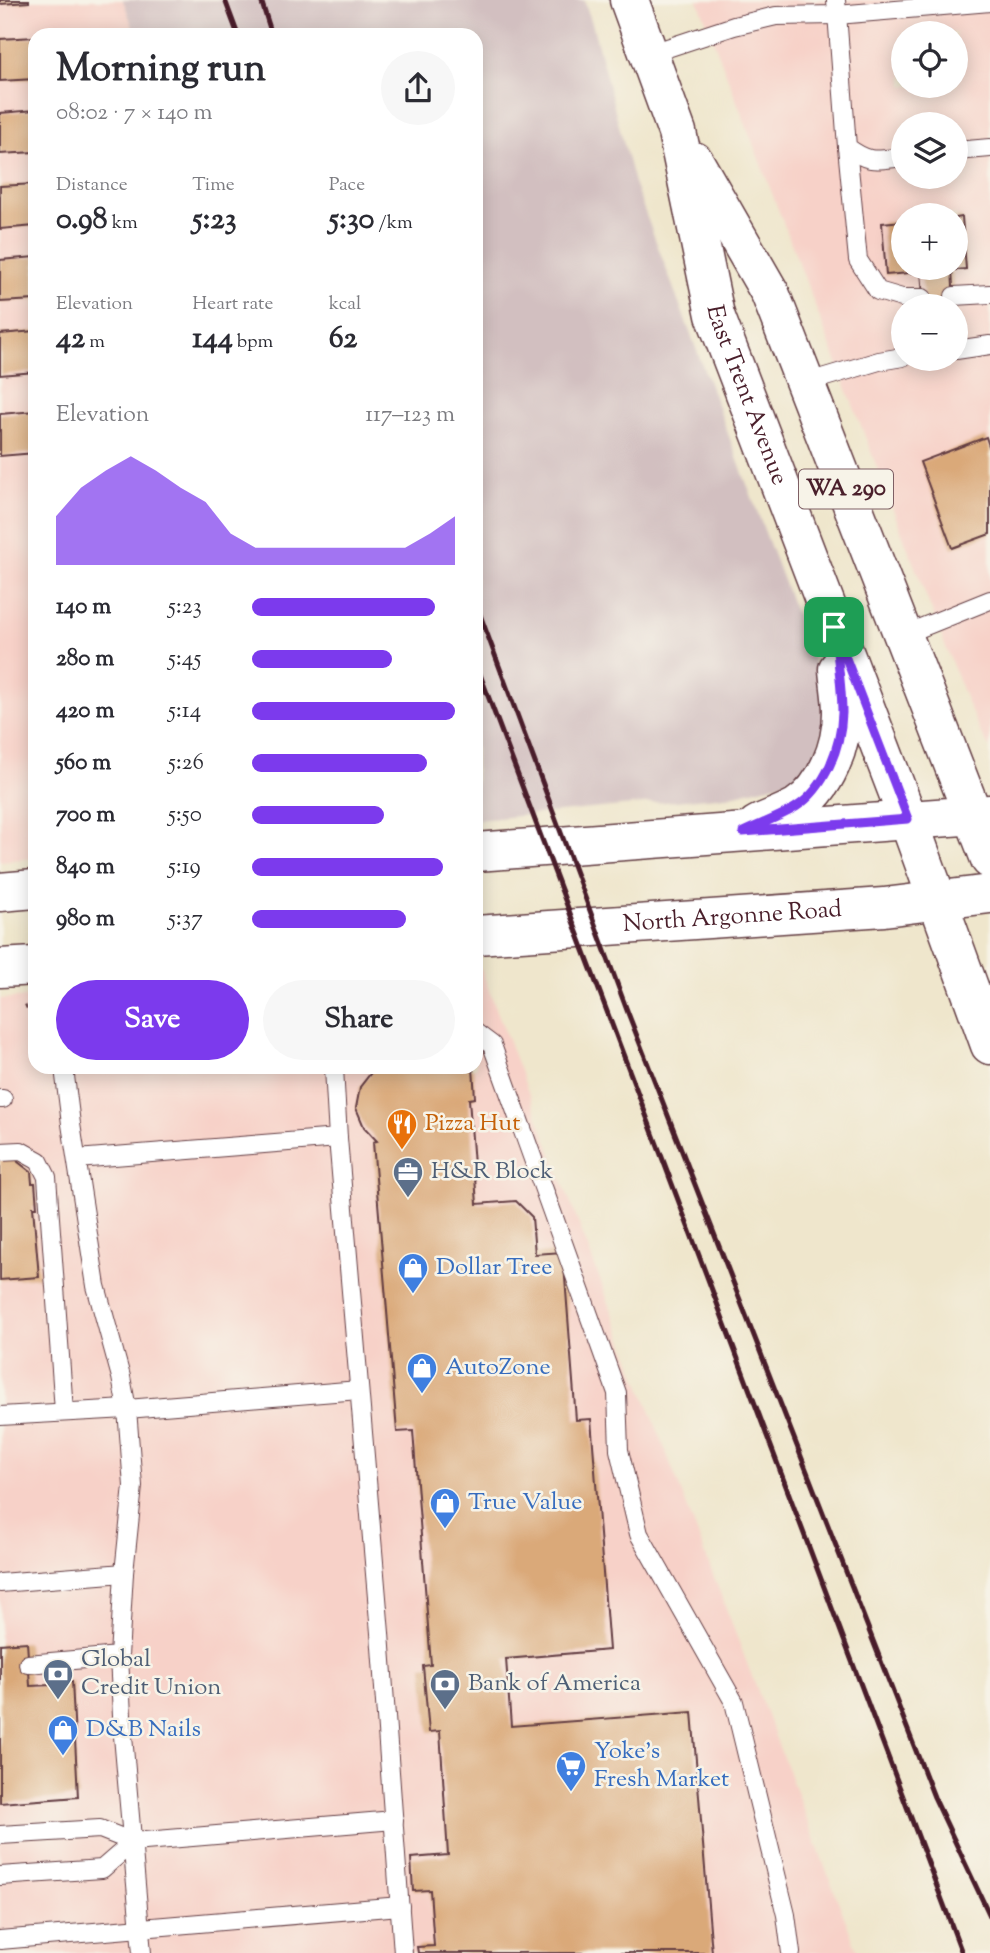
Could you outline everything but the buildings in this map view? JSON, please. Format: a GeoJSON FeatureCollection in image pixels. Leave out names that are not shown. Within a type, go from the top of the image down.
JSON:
{"type":"FeatureCollection","features":[{"type":"Feature","properties":{"kind":"main road","name":"East Trent Avenue"},"geometry":{"type":"LineString","coordinates":[[629,0],[677,132],[715,316],[908,819],[990,1045]]}},
{"type":"Feature","properties":{"kind":"main road","name":"East Trent Avenue"},"geometry":{"type":"LineString","coordinates":[[677,132],[770,293],[903,635],[981,814],[990,859]]}},
{"type":"Feature","properties":{"kind":"main road"},"geometry":{"type":"LineString","coordinates":[[743,832],[798,806],[817,788],[831,763],[839,737],[842,713],[834,627]]}},
{"type":"Feature","properties":{"kind":"main road"},"geometry":{"type":"LineString","coordinates":[[483,851],[981,814]]}},
{"type":"Feature","properties":{"kind":"main road"},"geometry":{"type":"LineString","coordinates":[[0,892],[28,890]]}},
{"type":"Feature","properties":{"kind":"main road","name":"North Argonne Road"},"geometry":{"type":"LineString","coordinates":[[483,935],[884,907],[990,894]]}},
{"type":"Feature","properties":{"kind":"main road"},"geometry":{"type":"LineString","coordinates":[[0,968],[28,966]]}},
{"type":"Feature","properties":{"kind":"lane"},"geometry":{"type":"LineString","coordinates":[[649,54],[734,26],[776,16],[837,8],[990,2]]}},
{"type":"Feature","properties":{"kind":"lane"},"geometry":{"type":"LineString","coordinates":[[837,8],[858,260],[878,291],[891,295]]}},
{"type":"Feature","properties":{"kind":"lane"},"geometry":{"type":"LineString","coordinates":[[847,147],[861,158],[891,158]]}},
{"type":"Feature","properties":{"kind":"lane"},"geometry":{"type":"LineString","coordinates":[[968,149],[990,148]]}},
{"type":"Feature","properties":{"kind":"lane"},"geometry":{"type":"LineString","coordinates":[[968,295],[990,294]]}},
{"type":"Feature","properties":{"kind":"lane"},"geometry":{"type":"LineString","coordinates":[[968,348],[990,345]]}},
{"type":"Feature","properties":{"kind":"lane"},"geometry":{"type":"LineString","coordinates":[[806,383],[891,358]]}},
{"type":"Feature","properties":{"kind":"lane"},"geometry":{"type":"LineString","coordinates":[[903,635],[990,600]]}},
{"type":"Feature","properties":{"kind":"lane"},"geometry":{"type":"LineString","coordinates":[[483,1038],[492,1045],[617,1392],[619,1450],[639,1534],[734,1702],[786,1916],[791,1953]]}},
{"type":"Feature","properties":{"kind":"lane"},"geometry":{"type":"LineString","coordinates":[[65,1074],[96,1286],[127,1409],[134,1486],[118,1656],[142,1953]]}},
{"type":"Feature","properties":{"kind":"lane"},"geometry":{"type":"LineString","coordinates":[[334,1074],[403,1953]]}},
{"type":"Feature","properties":{"kind":"lane"},"geometry":{"type":"LineString","coordinates":[[77,1159],[338,1138]]}},
{"type":"Feature","properties":{"kind":"lane"},"geometry":{"type":"LineString","coordinates":[[0,1152],[21,1151],[38,1161],[47,1177],[64,1411]]}},
{"type":"Feature","properties":{"kind":"lane"},"geometry":{"type":"LineString","coordinates":[[0,1416],[127,1409],[359,1390]]}},
{"type":"Feature","properties":{"kind":"lane"},"geometry":{"type":"LineString","coordinates":[[0,1583],[124,1573]]}},
{"type":"Feature","properties":{"kind":"lane"},"geometry":{"type":"LineString","coordinates":[[28,1664],[118,1656]]}},
{"type":"Feature","properties":{"kind":"lane"},"geometry":{"type":"LineString","coordinates":[[0,1835],[100,1829],[133,1842],[394,1820]]}},
{"type":"Feature","properties":{"kind":"lane"},"geometry":{"type":"LineString","coordinates":[[0,1876],[102,1869],[133,1842]]}},
{"type":"Feature","properties":{"kind":"lane"},"geometry":{"type":"LineString","coordinates":[[0,1940],[400,1906]]}},
{"type":"Feature","properties":{"kind":"shaded area"},"geometry":{"type":"Polygon","coordinates":[[[0,0],[123,0],[133,28],[28,28],[28,859],[0,861],[0,0]]]}},
{"type":"Feature","properties":{"kind":"shaded area"},"geometry":{"type":"Polygon","coordinates":[[[123,0],[584,0],[634,183],[826,695],[828,721],[813,758],[800,772],[785,782],[727,796],[483,819],[483,28],[133,28],[123,0]]]}},
{"type":"Feature","properties":{"kind":"shaded area"},"geometry":{"type":"Polygon","coordinates":[[[698,0],[990,0],[990,748],[981,734],[698,0]]]}},
{"type":"Feature","properties":{"kind":"shaded area"},"geometry":{"type":"Polygon","coordinates":[[[483,974],[858,1953],[0,1953],[0,999],[28,997],[28,1074],[483,1074],[483,974]]]}},
{"type":"Feature","properties":{"kind":"railway"},"geometry":{"type":"LineString","coordinates":[[225,0],[235,28]]}},
{"type":"Feature","properties":{"kind":"railway"},"geometry":{"type":"LineString","coordinates":[[261,0],[270,28]]}},
{"type":"Feature","properties":{"kind":"railway"},"geometry":{"type":"LineString","coordinates":[[483,623],[628,1013],[934,1797],[990,1916]]}},
{"type":"Feature","properties":{"kind":"railway"},"geometry":{"type":"LineString","coordinates":[[483,683],[962,1953]]}},
{"type":"Feature","properties":{"kind":"place","name":"Pizza Hut"},"geometry":{"type":"Point","coordinates":[402,1151]}},
{"type":"Feature","properties":{"kind":"place","name":"H&R Block"},"geometry":{"type":"Point","coordinates":[408,1199]}},
{"type":"Feature","properties":{"kind":"place","name":"Dollar Tree"},"geometry":{"type":"Point","coordinates":[413,1295]}},
{"type":"Feature","properties":{"kind":"place","name":"AutoZone"},"geometry":{"type":"Point","coordinates":[422,1395]}},
{"type":"Feature","properties":{"kind":"place","name":"True Value"},"geometry":{"type":"Point","coordinates":[445,1530]}},
{"type":"Feature","properties":{"kind":"place","name":"Global Credit Union"},"geometry":{"type":"Point","coordinates":[58,1701]}},
{"type":"Feature","properties":{"kind":"place","name":"Bank of America"},"geometry":{"type":"Point","coordinates":[445,1711]}},
{"type":"Feature","properties":{"kind":"place","name":"D&B Nails"},"geometry":{"type":"Point","coordinates":[63,1757]}},
{"type":"Feature","properties":{"kind":"place","name":"Yoke's Fresh Market"},"geometry":{"type":"Point","coordinates":[571,1793]}},
{"type":"Feature","properties":{"kind":"route"},"geometry":{"type":"LineString","coordinates":[[834,627],[908,819],[743,832],[798,806],[817,788],[831,763],[839,737],[842,713],[834,627]]}}]}
